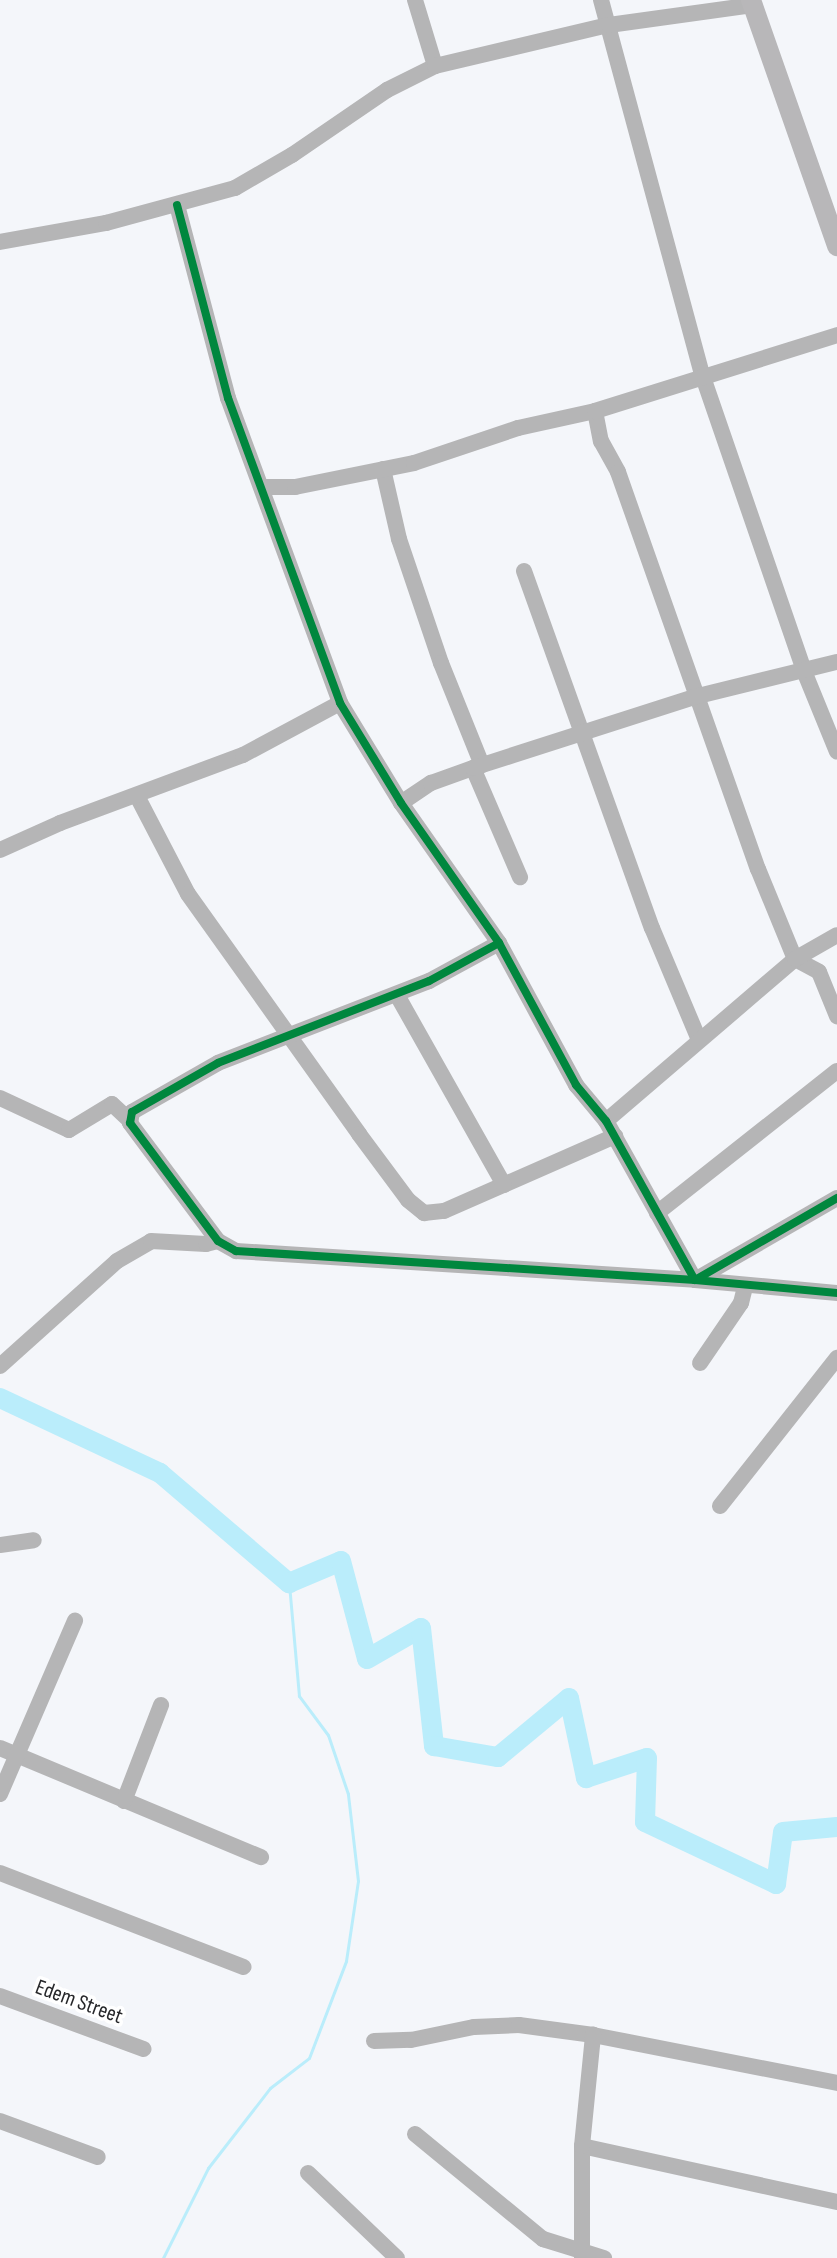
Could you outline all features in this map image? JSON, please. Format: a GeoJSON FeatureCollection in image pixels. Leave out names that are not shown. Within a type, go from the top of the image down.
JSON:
{"type":"FeatureCollection","features":[{"type":"Feature","properties":{"kind":"main road"},"geometry":{"type":"LineString","coordinates":[[755,2],[837,222]]}},
{"type":"Feature","properties":{"kind":"main road"},"geometry":{"type":"LineString","coordinates":[[755,2],[837,246]]}},
{"type":"Feature","properties":{"kind":"street"},"geometry":{"type":"LineString","coordinates":[[415,0],[435,66]]}},
{"type":"Feature","properties":{"kind":"street"},"geometry":{"type":"LineString","coordinates":[[601,0],[703,377],[804,671],[837,752]]}},
{"type":"Feature","properties":{"kind":"street"},"geometry":{"type":"LineString","coordinates":[[0,242],[177,205],[235,188],[262,174],[387,90],[435,66],[609,25],[717,5],[755,2]]}},
{"type":"Feature","properties":{"kind":"street"},"geometry":{"type":"LineString","coordinates":[[177,205],[228,398],[340,703],[401,803],[499,943],[576,1085],[606,1121],[695,1280]]}},
{"type":"Feature","properties":{"kind":"street"},"geometry":{"type":"LineString","coordinates":[[262,487],[295,487],[414,463],[518,428],[595,411],[837,335]]}},
{"type":"Feature","properties":{"kind":"street"},"geometry":{"type":"LineString","coordinates":[[595,411],[601,441],[618,472],[694,697],[795,959],[819,972],[837,1016]]}},
{"type":"Feature","properties":{"kind":"street"},"geometry":{"type":"LineString","coordinates":[[383,469],[399,539],[477,766],[520,877]]}},
{"type":"Feature","properties":{"kind":"street"},"geometry":{"type":"LineString","coordinates":[[271,511],[295,487]]}},
{"type":"Feature","properties":{"kind":"street"},"geometry":{"type":"LineString","coordinates":[[524,571],[652,928],[699,1040]]}},
{"type":"Feature","properties":{"kind":"street"},"geometry":{"type":"LineString","coordinates":[[401,803],[431,783],[477,766],[694,697],[837,662]]}},
{"type":"Feature","properties":{"kind":"street"},"geometry":{"type":"LineString","coordinates":[[0,850],[60,823],[137,796],[214,763],[243,755],[340,703]]}},
{"type":"Feature","properties":{"kind":"street"},"geometry":{"type":"LineString","coordinates":[[137,796],[188,894],[408,1200],[424,1213],[444,1211],[534,1175],[615,1136]]}},
{"type":"Feature","properties":{"kind":"street"},"geometry":{"type":"LineString","coordinates":[[606,1121],[795,959],[837,935]]}},
{"type":"Feature","properties":{"kind":"street"},"geometry":{"type":"LineString","coordinates":[[129,1120],[132,1112],[218,1063],[397,995],[499,943]]}},
{"type":"Feature","properties":{"kind":"street"},"geometry":{"type":"LineString","coordinates":[[397,995],[504,1185]]}},
{"type":"Feature","properties":{"kind":"street"},"geometry":{"type":"LineString","coordinates":[[657,1213],[837,1071]]}},
{"type":"Feature","properties":{"kind":"street"},"geometry":{"type":"LineString","coordinates":[[0,1098],[69,1130],[112,1104],[129,1120],[218,1241],[236,1251],[695,1280],[745,1287],[837,1293]]}},
{"type":"Feature","properties":{"kind":"street"},"geometry":{"type":"LineString","coordinates":[[695,1280],[837,1198]]}},
{"type":"Feature","properties":{"kind":"street"},"geometry":{"type":"LineString","coordinates":[[0,1366],[117,1261],[151,1241],[206,1244],[218,1241]]}},
{"type":"Feature","properties":{"kind":"street"},"geometry":{"type":"LineString","coordinates":[[700,1363],[741,1303],[745,1287]]}},
{"type":"Feature","properties":{"kind":"street"},"geometry":{"type":"LineString","coordinates":[[720,1506],[837,1358]]}},
{"type":"Feature","properties":{"kind":"street"},"geometry":{"type":"LineString","coordinates":[[0,1545],[34,1540]]}},
{"type":"Feature","properties":{"kind":"street"},"geometry":{"type":"LineString","coordinates":[[0,1794],[75,1621]]}},
{"type":"Feature","properties":{"kind":"street"},"geometry":{"type":"LineString","coordinates":[[124,1801],[161,1705]]}},
{"type":"Feature","properties":{"kind":"street"},"geometry":{"type":"LineString","coordinates":[[0,1748],[261,1857]]}},
{"type":"Feature","properties":{"kind":"street"},"geometry":{"type":"LineString","coordinates":[[0,1873],[243,1967]]}},
{"type":"Feature","properties":{"kind":"street","name":"Edem Street"},"geometry":{"type":"LineString","coordinates":[[0,1996],[143,2049]]}},
{"type":"Feature","properties":{"kind":"street"},"geometry":{"type":"LineString","coordinates":[[374,2041],[411,2040],[474,2027],[519,2025],[593,2035],[837,2083]]}},
{"type":"Feature","properties":{"kind":"street"},"geometry":{"type":"LineString","coordinates":[[582,2255],[582,2146],[593,2035]]}},
{"type":"Feature","properties":{"kind":"street"},"geometry":{"type":"LineString","coordinates":[[0,2121],[98,2157]]}},
{"type":"Feature","properties":{"kind":"street"},"geometry":{"type":"LineString","coordinates":[[415,2134],[534,2233],[582,2255],[604,2258]]}},
{"type":"Feature","properties":{"kind":"street"},"geometry":{"type":"LineString","coordinates":[[582,2146],[837,2202]]}},
{"type":"Feature","properties":{"kind":"street"},"geometry":{"type":"LineString","coordinates":[[308,2173],[397,2258]]}},
{"type":"Feature","properties":{"kind":"waterway"},"geometry":{"type":"LineString","coordinates":[[0,1398],[160,1473],[289,1583],[341,1561],[367,1659],[421,1628],[434,1746],[498,1757],[569,1698],[586,1778],[647,1758],[645,1822],[776,1884],[783,1832],[837,1827]]}},
{"type":"Feature","properties":{"kind":"waterway"},"geometry":{"type":"LineString","coordinates":[[163,2258],[208,2168],[270,2088],[309,2058],[346,1961],[358,1881],[348,1794],[328,1735],[299,1696],[289,1583]]}},
{"type":"Feature","properties":{"kind":"cycle path"},"geometry":{"type":"LineString","coordinates":[[177,205],[228,398],[340,703],[401,803],[499,943],[576,1085],[606,1121],[695,1280],[837,1198]]}},
{"type":"Feature","properties":{"kind":"cycle path"},"geometry":{"type":"LineString","coordinates":[[499,943],[429,981],[218,1063],[132,1112],[130,1123],[218,1241],[236,1251],[695,1280],[837,1293]]}}]}
